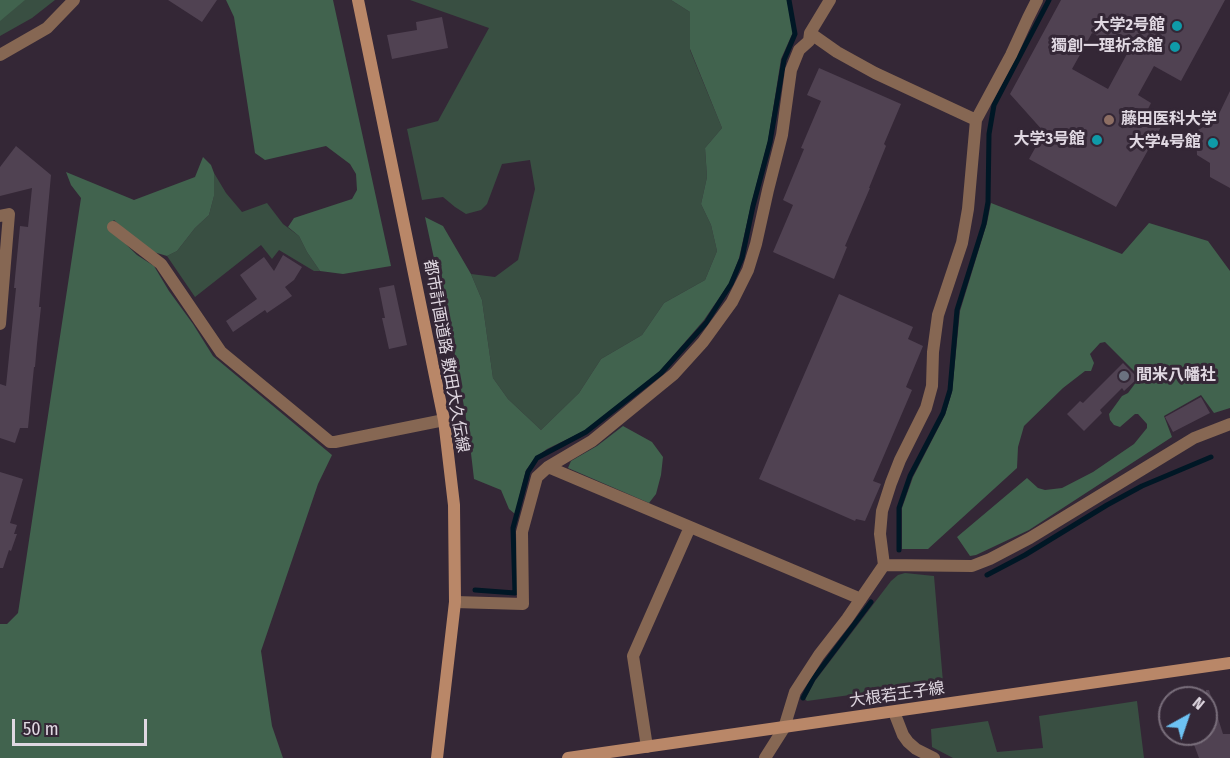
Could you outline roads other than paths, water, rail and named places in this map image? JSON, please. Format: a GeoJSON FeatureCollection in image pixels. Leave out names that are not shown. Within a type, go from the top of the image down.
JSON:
{"type":"FeatureCollection","features":[{"type":"Feature","properties":{"kind":"street"},"geometry":{"type":"LineString","coordinates":[[0,55],[47,28],[74,0]]}},
{"type":"Feature","properties":{"kind":"street","name":"都市計画道路 敷田大久伝線"},"geometry":{"type":"LineString","coordinates":[[358,0],[444,420],[454,505],[455,602],[437,758]]}},
{"type":"Feature","properties":{"kind":"street"},"geometry":{"type":"LineString","coordinates":[[455,602],[523,604],[522,532],[537,477],[548,467],[592,441],[674,374],[703,342],[732,302],[748,270],[756,243],[783,135],[791,70],[799,50],[809,41],[810,33],[830,0]]}},
{"type":"Feature","properties":{"kind":"street"},"geometry":{"type":"LineString","coordinates":[[765,758],[784,728],[795,692],[884,565],[880,534],[882,511],[900,460],[926,408],[932,386],[933,352],[938,315],[962,243],[968,209],[976,120],[1038,0]]}},
{"type":"Feature","properties":{"kind":"street"},"geometry":{"type":"LineString","coordinates":[[810,33],[837,52],[875,73],[976,120]]}},
{"type":"Feature","properties":{"kind":"street"},"geometry":{"type":"LineString","coordinates":[[0,216],[9,214],[0,324]]}},
{"type":"Feature","properties":{"kind":"street"},"geometry":{"type":"LineString","coordinates":[[113,227],[161,264],[220,352],[330,442],[444,420]]}},
{"type":"Feature","properties":{"kind":"street"},"geometry":{"type":"LineString","coordinates":[[884,565],[972,566],[990,559],[1030,538],[1194,438],[1230,424]]}},
{"type":"Feature","properties":{"kind":"street"},"geometry":{"type":"LineString","coordinates":[[548,467],[861,599]]}},
{"type":"Feature","properties":{"kind":"street"},"geometry":{"type":"LineString","coordinates":[[647,747],[633,656],[690,527]]}},
{"type":"Feature","properties":{"kind":"street","name":"大根若王子線"},"geometry":{"type":"LineString","coordinates":[[568,758],[1230,663]]}},
{"type":"Feature","properties":{"kind":"street"},"geometry":{"type":"LineString","coordinates":[[894,712],[908,742],[933,758]]}},
{"type":"Feature","properties":{"kind":"waterway"},"geometry":{"type":"LineString","coordinates":[[475,590],[515,593],[513,528],[528,472],[537,458],[586,432],[661,373],[706,323],[731,284],[742,258],[770,142],[784,60],[795,34],[789,0]]}},
{"type":"Feature","properties":{"kind":"waterway"},"geometry":{"type":"LineString","coordinates":[[899,550],[899,508],[910,476],[943,413],[950,390],[957,310],[984,224],[988,202],[989,134],[994,105],[1049,0]]}},
{"type":"Feature","properties":{"kind":"waterway"},"geometry":{"type":"LineString","coordinates":[[987,575],[1142,486],[1211,457]]}},
{"type":"Feature","properties":{"kind":"waterway"},"geometry":{"type":"LineString","coordinates":[[803,698],[813,679],[871,602]]}},
{"type":"Feature","properties":{"kind":"place","name":"大学2号館"},"geometry":{"type":"Point","coordinates":[1177,26]}},
{"type":"Feature","properties":{"kind":"place","name":"獨創一理祈念館"},"geometry":{"type":"Point","coordinates":[1175,47]}},
{"type":"Feature","properties":{"kind":"place","name":"藤田医科大学"},"geometry":{"type":"Point","coordinates":[1109,120]}},
{"type":"Feature","properties":{"kind":"place","name":"大学3号館"},"geometry":{"type":"Point","coordinates":[1097,140]}},
{"type":"Feature","properties":{"kind":"place","name":"大学4号館"},"geometry":{"type":"Point","coordinates":[1213,143]}},
{"type":"Feature","properties":{"kind":"place","name":"間米八幡社"},"geometry":{"type":"Point","coordinates":[1124,376]}}]}
